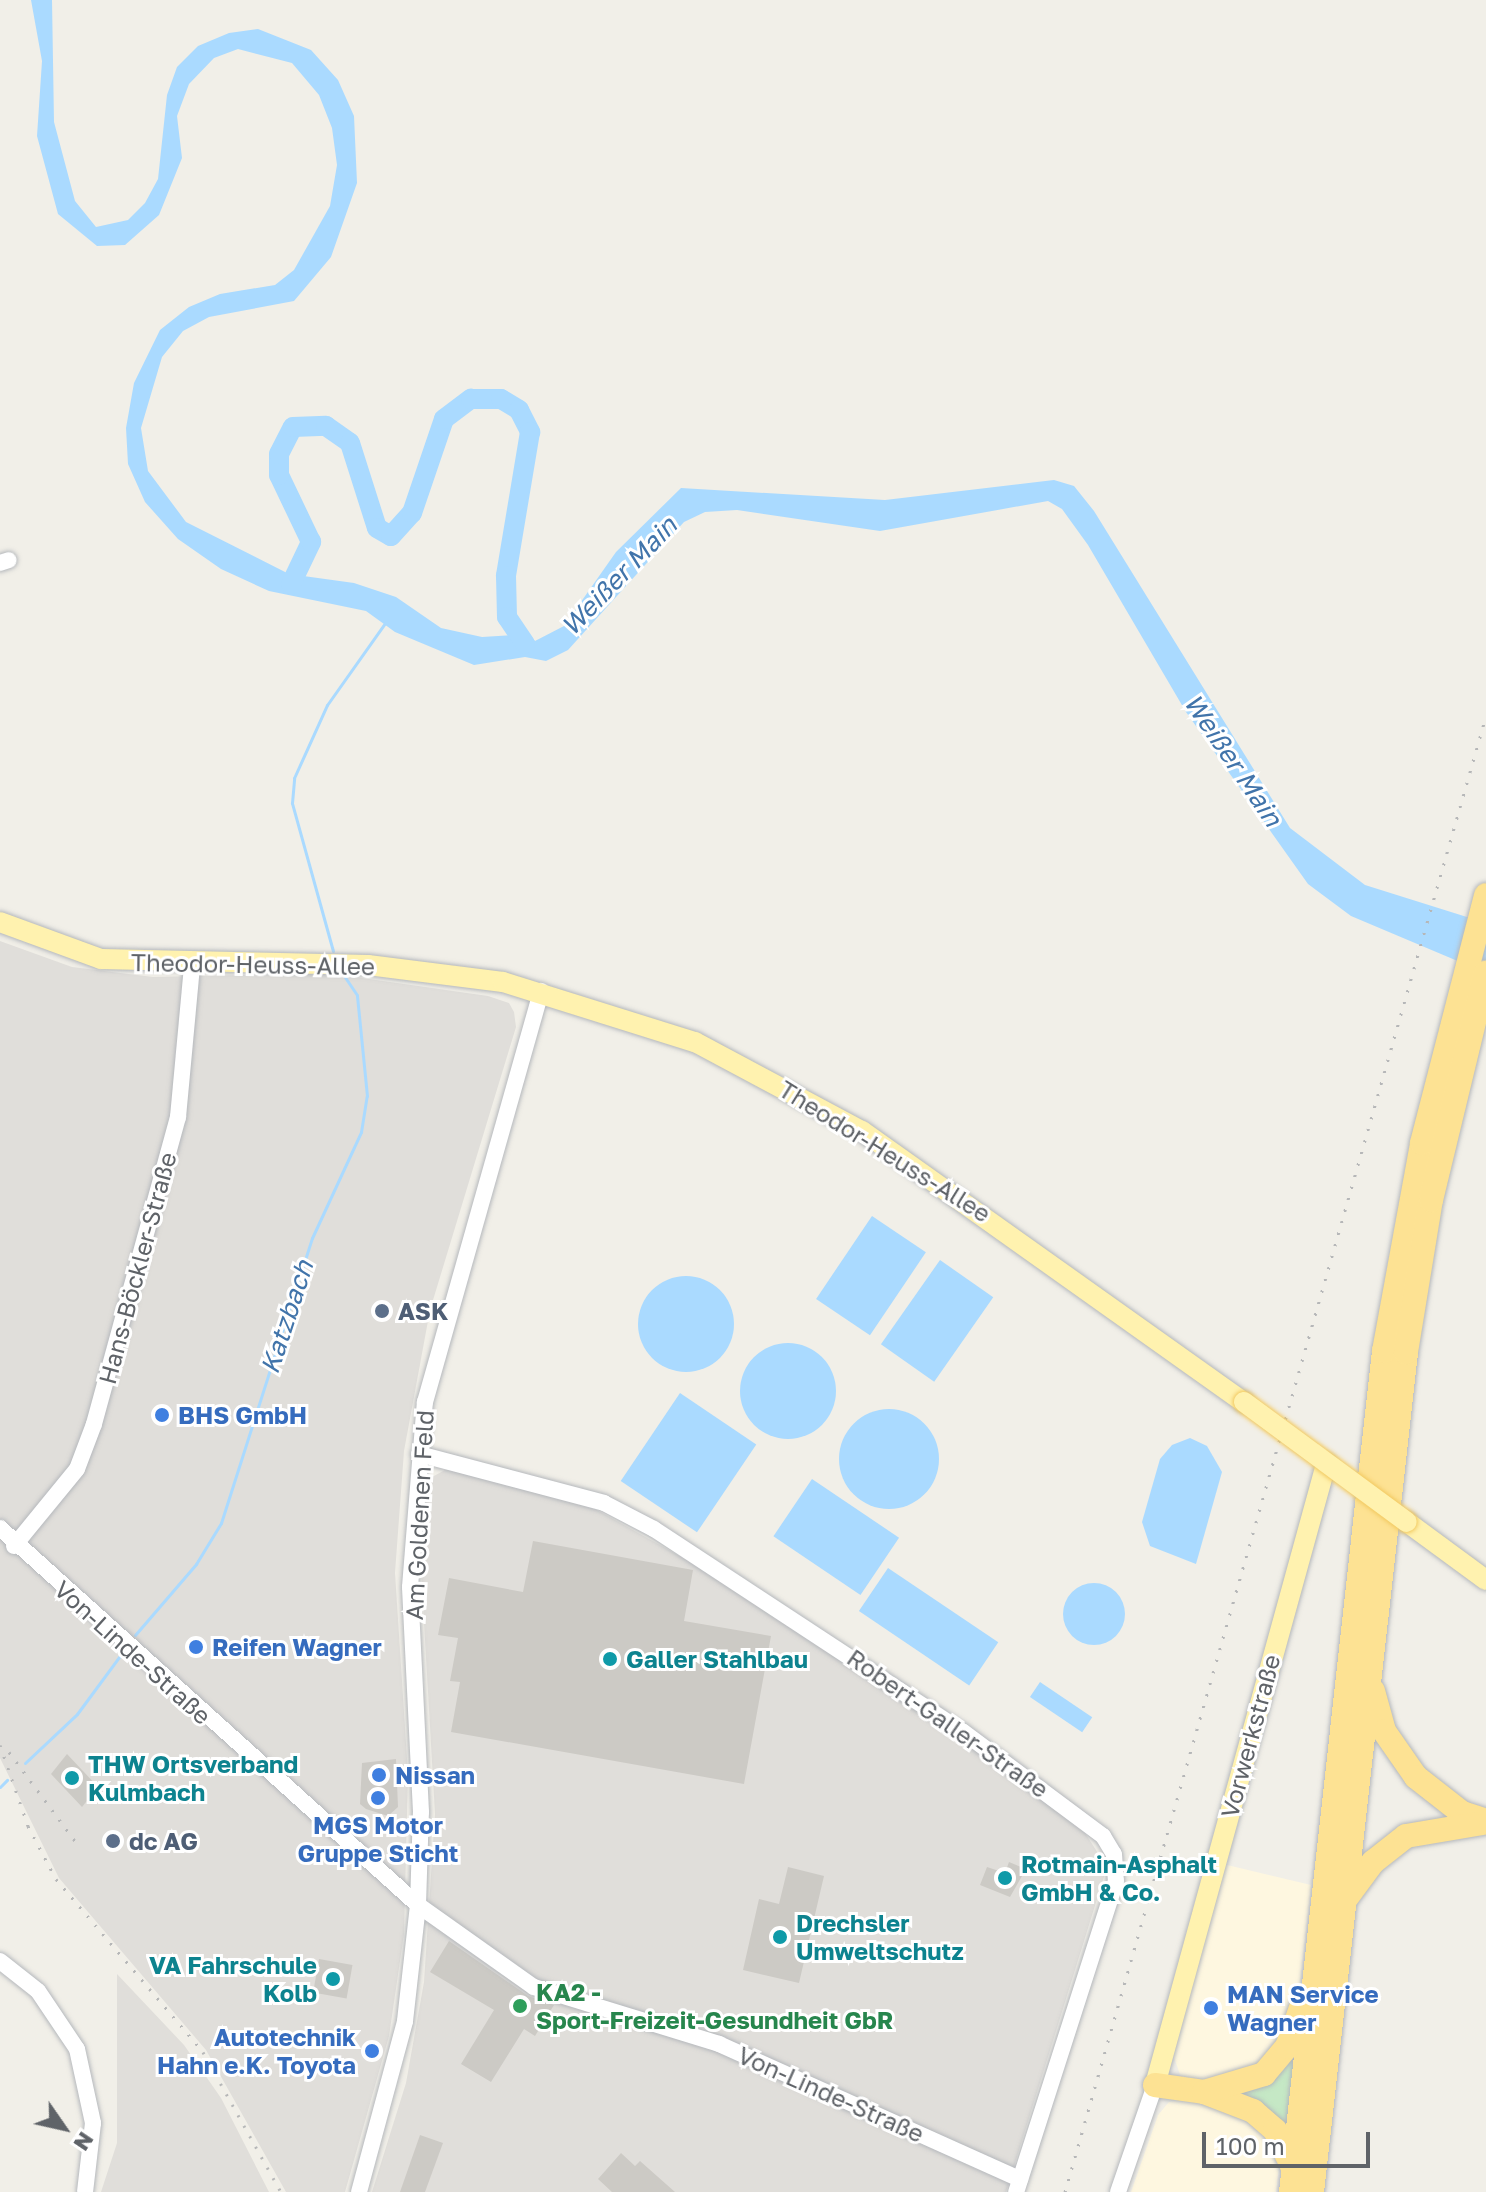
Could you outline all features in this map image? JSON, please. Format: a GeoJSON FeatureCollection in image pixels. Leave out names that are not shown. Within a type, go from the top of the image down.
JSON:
{"type":"FeatureCollection","features":[{"type":"Feature","properties":{"kind":"highway"},"geometry":{"type":"LineString","coordinates":[[1292,2181],[1316,1964],[1396,1343],[1433,1145],[1456,1048],[1477,979],[1486,896]]}},
{"type":"Feature","properties":{"kind":"highway"},"geometry":{"type":"LineString","coordinates":[[1312,2192],[1370,1680],[1396,1343]]}},
{"type":"Feature","properties":{"kind":"highway"},"geometry":{"type":"LineString","coordinates":[[1370,1680],[1384,1731],[1416,1777],[1462,1813],[1486,1822]]}},
{"type":"Feature","properties":{"kind":"highway"},"geometry":{"type":"LineString","coordinates":[[1344,1902],[1373,1862],[1406,1836],[1486,1822]]}},
{"type":"Feature","properties":{"kind":"highway"},"geometry":{"type":"LineString","coordinates":[[1204,2092],[1251,2082],[1277,2062],[1316,1964]]}},
{"type":"Feature","properties":{"kind":"highway"},"geometry":{"type":"LineString","coordinates":[[1155,2085],[1204,2092],[1266,2120],[1292,2181]]}},
{"type":"Feature","properties":{"kind":"main road","name":"Theodor-Heuss-Allee"},"geometry":{"type":"LineString","coordinates":[[0,922],[101,959],[192,965],[368,965],[541,991],[695,1042],[792,1089],[963,1198],[1486,1580]]}},
{"type":"Feature","properties":{"kind":"main road","name":"Vorwerkstraße"},"geometry":{"type":"LineString","coordinates":[[1155,2085],[1326,1464]]}},
{"type":"Feature","properties":{"kind":"street","name":"Hans-Böckler-Straße"},"geometry":{"type":"LineString","coordinates":[[14,1546],[77,1469],[94,1424],[178,1117],[192,965]]}},
{"type":"Feature","properties":{"kind":"street","name":"Am Goldenen Feld"},"geometry":{"type":"LineString","coordinates":[[359,2192],[405,2021],[418,1905],[421,1812],[410,1587],[419,1454],[443,1320],[541,991]]}},
{"type":"Feature","properties":{"kind":"street","name":"Robert-Galler-Straße"},"geometry":{"type":"LineString","coordinates":[[419,1454],[604,1503],[654,1529],[962,1731],[1103,1836],[1114,1854],[1116,1881],[1018,2185]]}},
{"type":"Feature","properties":{"kind":"street","name":"Von-Linde-Straße"},"geometry":{"type":"LineString","coordinates":[[0,1528],[14,1546],[418,1905],[534,1987],[719,2044],[1018,2185]]}},
{"type":"Feature","properties":{"kind":"street"},"geometry":{"type":"LineString","coordinates":[[0,1961],[38,1991],[77,2049],[93,2123],[85,2192]]}},
{"type":"Feature","properties":{"kind":"street","name":"Vorwerkstraße"},"geometry":{"type":"LineString","coordinates":[[1118,2192],[1155,2085]]}},
{"type":"Feature","properties":{"kind":"shaded area"},"geometry":{"type":"Polygon","coordinates":[[[0,941],[72,967],[153,977],[327,973],[488,996],[509,1003],[514,1012],[516,1027],[430,1310],[404,1451],[395,1573],[408,1774],[404,1934],[389,2036],[345,2192],[286,2192],[206,2050],[59,1878],[0,1758],[0,941]]]}},
{"type":"Feature","properties":{"kind":"shaded area"},"geometry":{"type":"Polygon","coordinates":[[[447,1469],[595,1509],[703,1569],[994,1763],[1085,1833],[1107,1867],[1006,2192],[372,2192],[406,2083],[424,1982],[435,1814],[420,1552],[426,1489],[432,1477],[447,1469]]]}},
{"type":"Feature","properties":{"kind":"shaded area"},"geometry":{"type":"Polygon","coordinates":[[[1223,1864],[1311,1885],[1298,1999],[1285,2042],[1239,2082],[1182,2080],[1172,2052],[1223,1864]]]}},
{"type":"Feature","properties":{"kind":"shaded area"},"geometry":{"type":"Polygon","coordinates":[[[117,1974],[184,2045],[221,2098],[269,2192],[101,2192],[117,2143],[117,1974]]]}},
{"type":"Feature","properties":{"kind":"shaded area"},"geometry":{"type":"Polygon","coordinates":[[[1194,2099],[1263,2124],[1280,2158],[1276,2192],[1131,2192],[1158,2115],[1169,2102],[1194,2099]]]}},
{"type":"Feature","properties":{"kind":"green space"},"geometry":{"type":"Polygon","coordinates":[[[1297,2037],[1289,2140],[1236,2094],[1297,2037]]]}},
{"type":"Feature","properties":{"kind":"water","name":"Weißer Main"},"geometry":{"type":"Polygon","coordinates":[[[31,0],[52,0],[54,122],[75,201],[96,227],[128,220],[145,203],[158,179],[167,95],[177,67],[198,46],[229,33],[258,29],[311,50],[338,80],[354,116],[357,183],[331,257],[294,301],[209,317],[183,331],[162,357],[141,428],[148,471],[186,522],[289,574],[354,583],[396,597],[441,628],[482,637],[529,634],[535,641],[564,626],[616,552],[681,488],[885,500],[1054,480],[1074,486],[1094,511],[1290,828],[1365,885],[1486,923],[1486,973],[1351,916],[1308,884],[1186,712],[1088,545],[1062,509],[1048,501],[880,531],[737,510],[705,512],[684,522],[568,650],[546,661],[525,657],[474,665],[395,632],[366,611],[269,591],[221,569],[178,539],[145,502],[128,464],[126,428],[134,383],[160,330],[189,307],[220,294],[275,285],[294,270],[330,206],[337,165],[332,128],[319,95],[292,63],[238,49],[214,58],[189,84],[177,116],[182,158],[159,215],[125,245],[97,246],[58,214],[37,136],[42,61],[31,0]]]}},
{"type":"Feature","properties":{"kind":"water"},"geometry":{"type":"Polygon","coordinates":[[[872,1216],[926,1252],[870,1335],[816,1299],[872,1216]]]}},
{"type":"Feature","properties":{"kind":"water"},"geometry":{"type":"Polygon","coordinates":[[[940,1260],[993,1297],[934,1382],[881,1344],[940,1260]]]}},
{"type":"Feature","properties":{"kind":"water"},"geometry":{"type":"Polygon","coordinates":[[[686,1276],[705,1279],[720,1290],[731,1305],[734,1324],[731,1343],[720,1358],[705,1369],[686,1372],[667,1369],[652,1358],[641,1343],[638,1324],[641,1305],[652,1290],[667,1279],[686,1276]]]}},
{"type":"Feature","properties":{"kind":"water"},"geometry":{"type":"Polygon","coordinates":[[[788,1343],[806,1347],[822,1357],[832,1373],[836,1391],[832,1409],[822,1425],[806,1435],[788,1439],[770,1435],[754,1425],[744,1409],[740,1391],[744,1373],[754,1357],[770,1347],[788,1343]]]}},
{"type":"Feature","properties":{"kind":"water"},"geometry":{"type":"Polygon","coordinates":[[[680,1393],[756,1444],[697,1532],[621,1481],[680,1393]]]}},
{"type":"Feature","properties":{"kind":"water"},"geometry":{"type":"Polygon","coordinates":[[[889,1409],[908,1413],[924,1424],[935,1440],[939,1459],[935,1478],[924,1494],[908,1505],[889,1509],[870,1505],[854,1494],[843,1478],[839,1459],[843,1440],[854,1424],[870,1413],[889,1409]]]}},
{"type":"Feature","properties":{"kind":"water"},"geometry":{"type":"Polygon","coordinates":[[[1190,1438],[1207,1446],[1222,1472],[1196,1564],[1150,1546],[1142,1522],[1160,1459],[1172,1445],[1190,1438]]]}},
{"type":"Feature","properties":{"kind":"water"},"geometry":{"type":"Polygon","coordinates":[[[812,1479],[899,1538],[860,1595],[773,1536],[812,1479]]]}},
{"type":"Feature","properties":{"kind":"water"},"geometry":{"type":"Polygon","coordinates":[[[888,1568],[998,1642],[969,1685],[859,1611],[888,1568]]]}},
{"type":"Feature","properties":{"kind":"water"},"geometry":{"type":"Polygon","coordinates":[[[1094,1583],[1116,1592],[1125,1614],[1116,1636],[1094,1645],[1072,1636],[1063,1614],[1072,1592],[1094,1583]]]}},
{"type":"Feature","properties":{"kind":"water"},"geometry":{"type":"Polygon","coordinates":[[[1040,1682],[1092,1717],[1082,1732],[1030,1697],[1040,1682]]]}},
{"type":"Feature","properties":{"kind":"building","name":"Galler Stahlbau"},"geometry":{"type":"Polygon","coordinates":[[[533,1541],[693,1570],[684,1621],[771,1636],[744,1784],[451,1732],[460,1682],[450,1681],[458,1638],[438,1635],[449,1578],[523,1592],[533,1541]]]}},
{"type":"Feature","properties":{"kind":"building","name":"THW Ortsverband Kulmbach"},"geometry":{"type":"Polygon","coordinates":[[[67,1754],[98,1787],[82,1807],[51,1774],[67,1754]]]}},
{"type":"Feature","properties":{"kind":"building"},"geometry":{"type":"Polygon","coordinates":[[[396,1759],[398,1807],[388,1816],[366,1809],[360,1804],[362,1763],[396,1759]]]}},
{"type":"Feature","properties":{"kind":"building","name":"Rotmain-Asphalt GmbH & Co."},"geometry":{"type":"Polygon","coordinates":[[[1009,1862],[1026,1869],[1010,1897],[980,1885],[987,1867],[1005,1873],[1009,1862]]]}},
{"type":"Feature","properties":{"kind":"building","name":"Drechsler Umweltschutz"},"geometry":{"type":"Polygon","coordinates":[[[788,1867],[824,1876],[799,1983],[743,1970],[759,1899],[779,1904],[788,1867]]]}},
{"type":"Feature","properties":{"kind":"building","name":"KA2 - Sport-Freizeit-Gesundheit GbR"},"geometry":{"type":"Polygon","coordinates":[[[449,1941],[528,1996],[554,2005],[535,2036],[524,2029],[491,2082],[461,2064],[494,2010],[430,1972],[449,1941]]]}},
{"type":"Feature","properties":{"kind":"building","name":"VA Fahrschule Kolb"},"geometry":{"type":"Polygon","coordinates":[[[319,1959],[352,1965],[347,1998],[313,1992],[319,1959]]]}},
{"type":"Feature","properties":{"kind":"building"},"geometry":{"type":"Polygon","coordinates":[[[420,2135],[443,2143],[425,2192],[400,2192],[420,2135]]]}},
{"type":"Feature","properties":{"kind":"building"},"geometry":{"type":"Polygon","coordinates":[[[621,2153],[635,2166],[640,2161],[675,2192],[612,2192],[598,2179],[621,2153]]]}},
{"type":"Feature","properties":{"kind":"waterway"},"geometry":{"type":"LineString","coordinates":[[291,584],[311,542],[279,475],[279,454],[293,427],[326,426],[350,443],[377,528],[391,536],[412,513],[444,419],[471,399],[501,399],[519,410],[530,432],[506,576],[507,617],[525,644]]}},
{"type":"Feature","properties":{"kind":"waterway","name":"Katzbach"},"geometry":{"type":"LineString","coordinates":[[333,951],[292,803],[294,778],[327,705],[385,623]]}},
{"type":"Feature","properties":{"kind":"waterway","name":"Katzbach"},"geometry":{"type":"LineString","coordinates":[[135,1635],[196,1564],[221,1523],[312,1238],[361,1132],[367,1096],[357,995],[345,977]]}},
{"type":"Feature","properties":{"kind":"waterway","name":"Katzbach"},"geometry":{"type":"LineString","coordinates":[[25,1763],[77,1714],[119,1657]]}},
{"type":"Feature","properties":{"kind":"waterway","name":"Katzbach"},"geometry":{"type":"LineString","coordinates":[[0,1787],[7,1780]]}},
{"type":"Feature","properties":{"kind":"railway"},"geometry":{"type":"LineString","coordinates":[[1065,2192],[1486,716]]}},
{"type":"Feature","properties":{"kind":"railway"},"geometry":{"type":"LineString","coordinates":[[0,1745],[28,1826],[56,1879],[203,2052],[281,2192]]}},
{"type":"Feature","properties":{"kind":"railway"},"geometry":{"type":"LineString","coordinates":[[9,1752],[75,1841]]}},
{"type":"Feature","properties":{"kind":"place","name":"ASK"},"geometry":{"type":"Point","coordinates":[382,1311]}},
{"type":"Feature","properties":{"kind":"place","name":"BHS GmbH"},"geometry":{"type":"Point","coordinates":[162,1415]}},
{"type":"Feature","properties":{"kind":"place","name":"Reifen Wagner"},"geometry":{"type":"Point","coordinates":[196,1647]}},
{"type":"Feature","properties":{"kind":"place","name":"Galler Stahlbau"},"geometry":{"type":"Point","coordinates":[610,1659]}},
{"type":"Feature","properties":{"kind":"place","name":"Nissan"},"geometry":{"type":"Point","coordinates":[379,1775]}},
{"type":"Feature","properties":{"kind":"place","name":"THW Ortsverband Kulmbach"},"geometry":{"type":"Point","coordinates":[72,1778]}},
{"type":"Feature","properties":{"kind":"place","name":"MGS Motor Gruppe Sticht"},"geometry":{"type":"Point","coordinates":[378,1798]}},
{"type":"Feature","properties":{"kind":"place","name":"dc AG"},"geometry":{"type":"Point","coordinates":[113,1841]}},
{"type":"Feature","properties":{"kind":"place","name":"Rotmain-Asphalt GmbH & Co."},"geometry":{"type":"Point","coordinates":[1005,1878]}},
{"type":"Feature","properties":{"kind":"place","name":"Drechsler Umweltschutz"},"geometry":{"type":"Point","coordinates":[780,1937]}},
{"type":"Feature","properties":{"kind":"place","name":"VA Fahrschule Kolb"},"geometry":{"type":"Point","coordinates":[333,1979]}},
{"type":"Feature","properties":{"kind":"place","name":"KA2 - Sport-Freizeit-Gesundheit GbR"},"geometry":{"type":"Point","coordinates":[520,2006]}},
{"type":"Feature","properties":{"kind":"place","name":"MAN Service Wagner"},"geometry":{"type":"Point","coordinates":[1211,2008]}},
{"type":"Feature","properties":{"kind":"place","name":"Autotechnik Hahn e.K. Toyota"},"geometry":{"type":"Point","coordinates":[372,2051]}}]}
